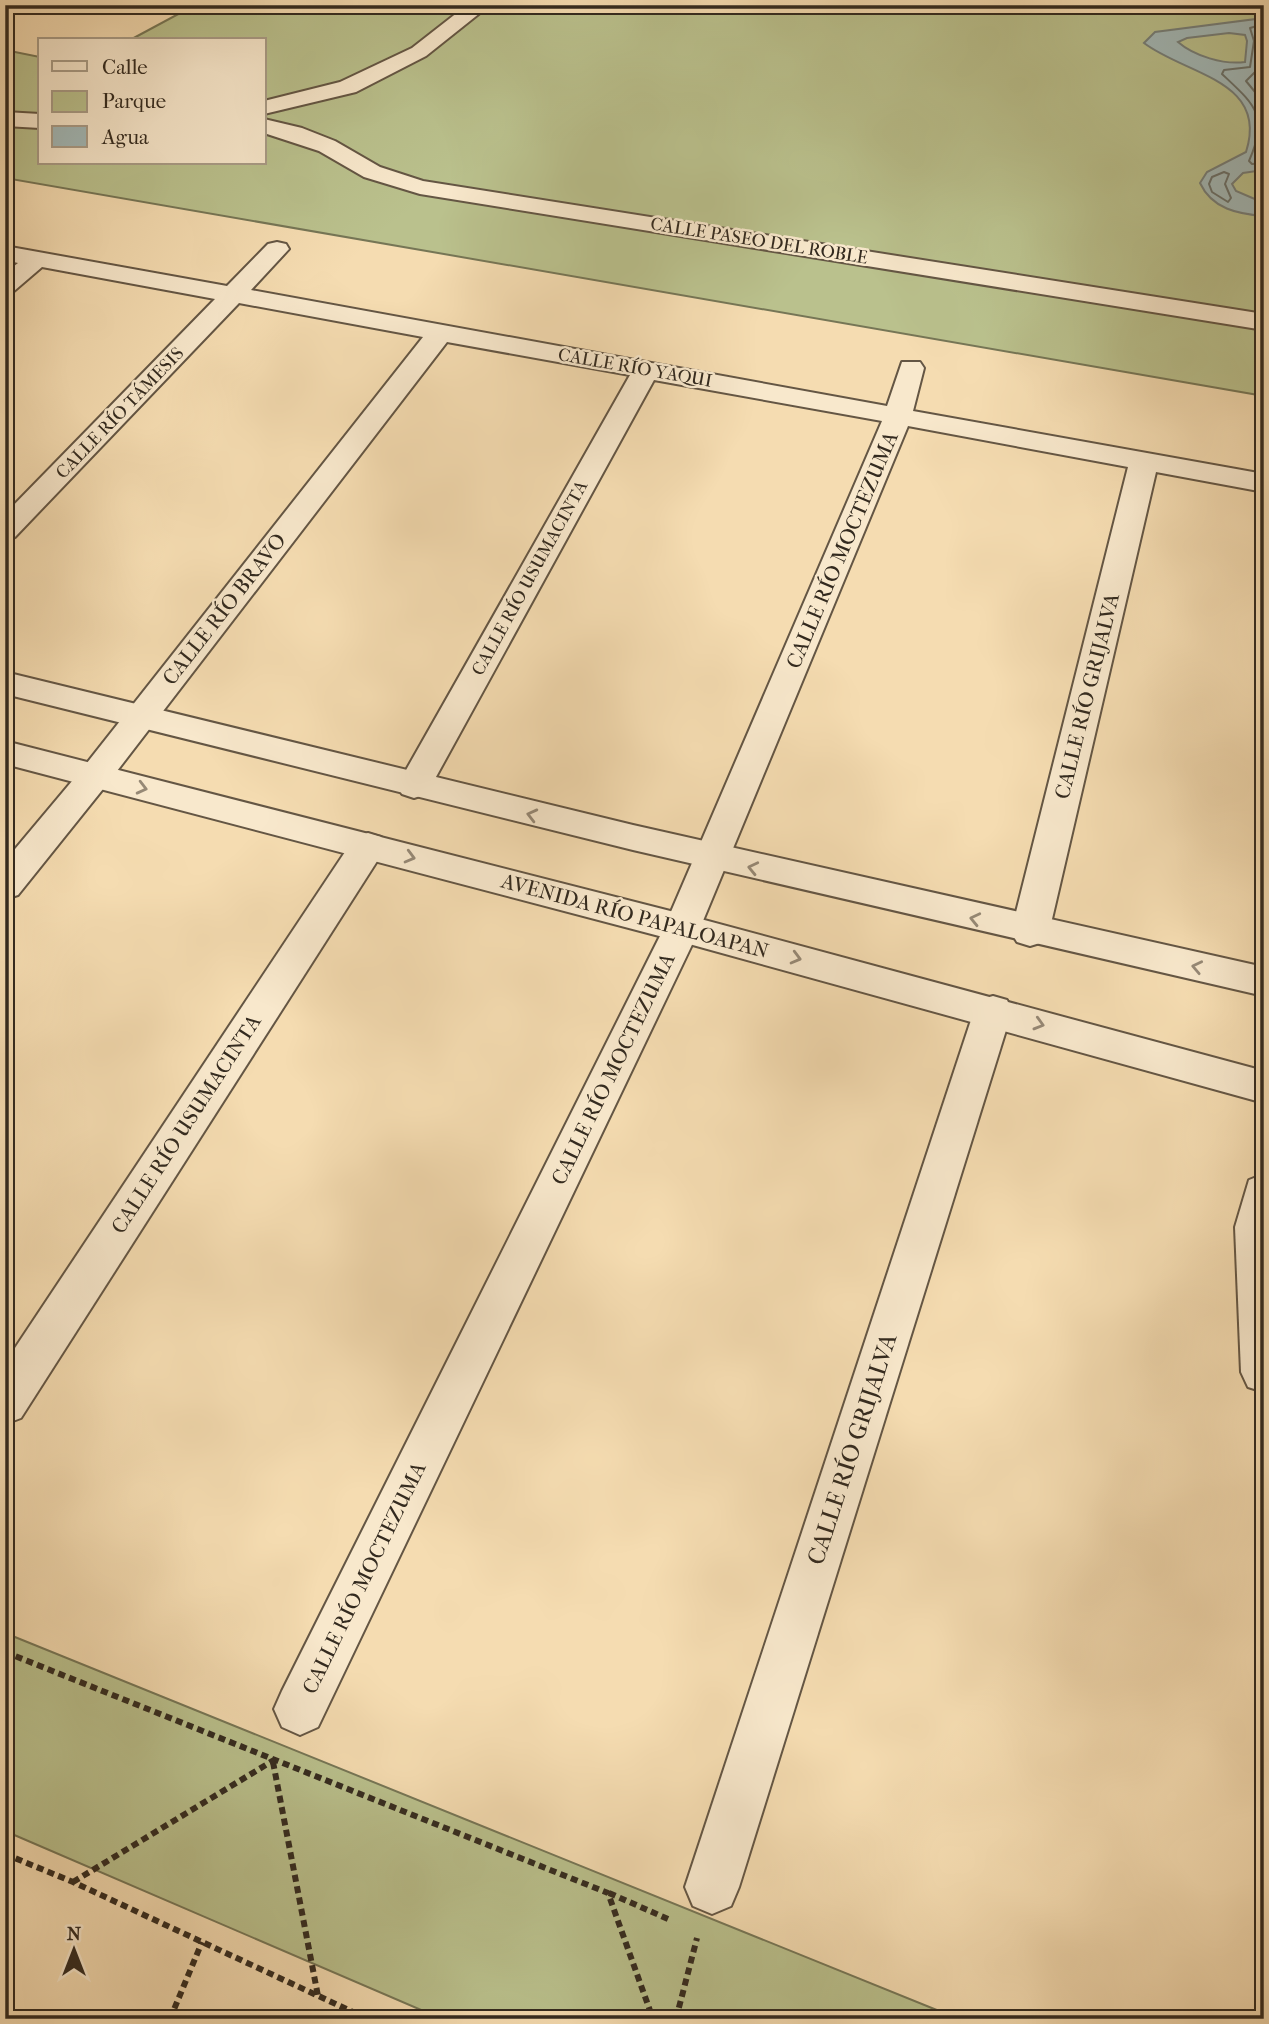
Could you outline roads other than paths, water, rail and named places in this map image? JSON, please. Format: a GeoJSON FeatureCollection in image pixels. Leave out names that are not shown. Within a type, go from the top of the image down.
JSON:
{"type":"FeatureCollection","features":[{"type":"Feature","properties":{"kind":"street"},"geometry":{"type":"LineString","coordinates":[[266,108],[348,87],[419,52],[480,5]]}},
{"type":"Feature","properties":{"kind":"street"},"geometry":{"type":"LineString","coordinates":[[327,146],[330,117],[348,87]]}},
{"type":"Feature","properties":{"kind":"street"},"geometry":{"type":"LineString","coordinates":[[5,119],[38,121]]}},
{"type":"Feature","properties":{"kind":"street","name":"CALLE PASEO DEL ROBLE"},"geometry":{"type":"LineString","coordinates":[[266,126],[294,133],[327,146],[372,172],[420,187],[1264,322]]}},
{"type":"Feature","properties":{"kind":"street","name":"CALLE RÍO TÁMESIS"},"geometry":{"type":"LineString","coordinates":[[5,531],[276,249]]}},
{"type":"Feature","properties":{"kind":"street","name":"CALLE RÍO YAQUI"},"geometry":{"type":"LineString","coordinates":[[5,253],[1264,482]]}},
{"type":"Feature","properties":{"kind":"street"},"geometry":{"type":"LineString","coordinates":[[5,286],[37,259]]}},
{"type":"Feature","properties":{"kind":"street","name":"CALLE RÍO BRAVO"},"geometry":{"type":"LineString","coordinates":[[5,886],[95,776],[441,332]]}},
{"type":"Feature","properties":{"kind":"street","name":"CALLE RÍO MOCTEZUMA"},"geometry":{"type":"LineString","coordinates":[[300,1709],[682,928],[898,416],[911,368]]}},
{"type":"Feature","properties":{"kind":"street","name":"CALLE RÍO USUMACINTA"},"geometry":{"type":"LineString","coordinates":[[414,786],[646,370]]}},
{"type":"Feature","properties":{"kind":"street","name":"CALLE RÍO GRIJALVA"},"geometry":{"type":"LineString","coordinates":[[1030,932],[1144,461]]}},
{"type":"Feature","properties":{"kind":"street"},"geometry":{"type":"LineString","coordinates":[[5,683],[713,858],[1030,932],[1264,982]]}},
{"type":"Feature","properties":{"kind":"street","name":"AVENIDA RÍO PAPALOAPAN"},"geometry":{"type":"LineString","coordinates":[[5,752],[682,928],[1264,1087]]}},
{"type":"Feature","properties":{"kind":"street","name":"CALLE RÍO USUMACINTA"},"geometry":{"type":"LineString","coordinates":[[5,1403],[368,846]]}},
{"type":"Feature","properties":{"kind":"street","name":"CALLE RÍO GRIJALVA"},"geometry":{"type":"LineString","coordinates":[[712,1887],[993,1011]]}},
{"type":"Feature","properties":{"kind":"street"},"geometry":{"type":"LineString","coordinates":[[1264,1192],[1256,1227],[1264,1372]]}},
{"type":"Feature","properties":{"kind":"water"},"geometry":{"type":"Polygon","coordinates":[[[1264,18],[1264,170],[1243,173],[1232,184],[1236,191],[1264,203],[1264,216],[1227,209],[1211,199],[1200,183],[1207,172],[1246,152],[1250,128],[1246,109],[1235,94],[1219,82],[1144,43],[1155,32],[1264,18]],[[1229,33],[1187,38],[1178,42],[1210,58],[1245,62],[1245,35],[1229,33]]]}}]}
